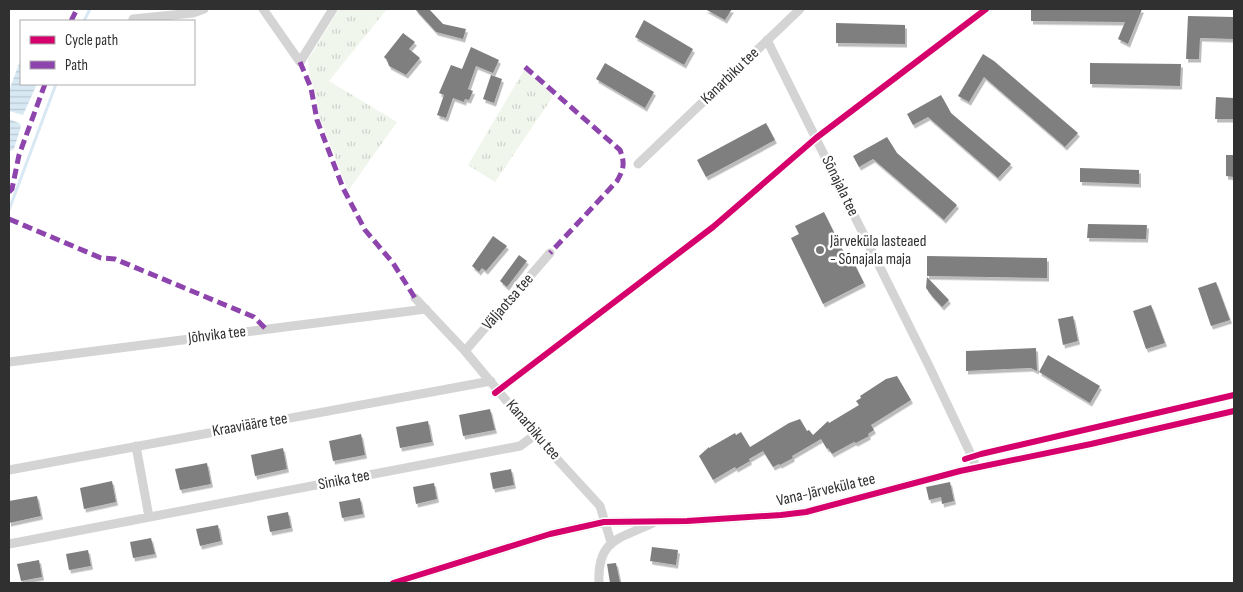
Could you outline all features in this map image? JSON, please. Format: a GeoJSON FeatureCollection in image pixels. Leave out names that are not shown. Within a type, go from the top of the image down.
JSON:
{"type":"FeatureCollection","features":[{"type":"Feature","properties":{"kind":"street"},"geometry":{"type":"LineString","coordinates":[[133,19],[193,13],[204,9]]}},
{"type":"Feature","properties":{"kind":"street"},"geometry":{"type":"LineString","coordinates":[[263,9],[300,62],[332,9]]}},
{"type":"Feature","properties":{"kind":"street","name":"Kanarbiku tee"},"geometry":{"type":"LineString","coordinates":[[638,164],[800,9]]}},
{"type":"Feature","properties":{"kind":"street","name":"Sõnajala tee"},"geometry":{"type":"LineString","coordinates":[[767,40],[930,368],[974,461],[975,468]]}},
{"type":"Feature","properties":{"kind":"street","name":"Väljaotsa tee"},"geometry":{"type":"LineString","coordinates":[[465,351],[550,253]]}},
{"type":"Feature","properties":{"kind":"street","name":"Kanarbiku tee"},"geometry":{"type":"LineString","coordinates":[[415,298],[465,351],[535,435],[600,506],[611,542]]}},
{"type":"Feature","properties":{"kind":"street","name":"Jõhvika tee"},"geometry":{"type":"LineString","coordinates":[[9,362],[426,309]]}},
{"type":"Feature","properties":{"kind":"street","name":"Kraaviääre tee"},"geometry":{"type":"LineString","coordinates":[[9,470],[491,381]]}},
{"type":"Feature","properties":{"kind":"street","name":"Vana-Järveküla tee"},"geometry":{"type":"LineString","coordinates":[[393,583],[550,534],[604,522],[696,521],[780,516],[806,512],[975,468],[1234,411]]}},
{"type":"Feature","properties":{"kind":"street","name":"Sinika tee"},"geometry":{"type":"LineString","coordinates":[[9,544],[520,446],[535,435]]}},
{"type":"Feature","properties":{"kind":"street"},"geometry":{"type":"LineString","coordinates":[[136,446],[150,516]]}},
{"type":"Feature","properties":{"kind":"street"},"geometry":{"type":"LineString","coordinates":[[599,583],[600,557],[611,542],[658,520]]}},
{"type":"Feature","properties":{"kind":"green space"},"geometry":{"type":"Polygon","coordinates":[[[339,9],[387,9],[329,81],[397,122],[348,191],[317,110],[317,99],[309,74],[308,60],[339,9]]]}},
{"type":"Feature","properties":{"kind":"green space"},"geometry":{"type":"Polygon","coordinates":[[[524,70],[550,90],[552,98],[495,182],[468,165],[524,70]]]}},
{"type":"Feature","properties":{"kind":"water"},"geometry":{"type":"Polygon","coordinates":[[[20,61],[20,85],[37,85],[23,115],[9,111],[9,91],[20,61]]]}},
{"type":"Feature","properties":{"kind":"water"},"geometry":{"type":"Polygon","coordinates":[[[9,119],[19,123],[21,126],[14,149],[11,151],[9,150],[9,119]]]}},
{"type":"Feature","properties":{"kind":"building"},"geometry":{"type":"Polygon","coordinates":[[[415,9],[429,9],[443,24],[466,29],[463,39],[436,32],[415,9]]]}},
{"type":"Feature","properties":{"kind":"building"},"geometry":{"type":"Polygon","coordinates":[[[705,9],[732,9],[725,20],[705,9]]]}},
{"type":"Feature","properties":{"kind":"building"},"geometry":{"type":"Polygon","coordinates":[[[1031,9],[1142,9],[1128,44],[1118,39],[1125,22],[1031,21],[1031,9]]]}},
{"type":"Feature","properties":{"kind":"building"},"geometry":{"type":"Polygon","coordinates":[[[1188,16],[1234,17],[1234,39],[1200,38],[1199,59],[1186,59],[1188,16]]]}},
{"type":"Feature","properties":{"kind":"building"},"geometry":{"type":"Polygon","coordinates":[[[644,20],[693,49],[684,65],[635,37],[644,20]]]}},
{"type":"Feature","properties":{"kind":"building"},"geometry":{"type":"Polygon","coordinates":[[[836,23],[905,25],[905,44],[836,43],[836,23]]]}},
{"type":"Feature","properties":{"kind":"building"},"geometry":{"type":"Polygon","coordinates":[[[403,33],[415,42],[409,49],[420,58],[406,75],[389,66],[384,57],[403,33]]]}},
{"type":"Feature","properties":{"kind":"building"},"geometry":{"type":"Polygon","coordinates":[[[471,47],[499,60],[493,73],[476,66],[468,89],[473,91],[469,100],[465,99],[464,102],[453,98],[446,118],[437,115],[444,95],[439,93],[451,65],[462,69],[471,47]]]}},
{"type":"Feature","properties":{"kind":"building"},"geometry":{"type":"Polygon","coordinates":[[[983,54],[994,61],[1078,133],[1065,147],[984,77],[969,102],[958,96],[983,54]]]}},
{"type":"Feature","properties":{"kind":"building"},"geometry":{"type":"Polygon","coordinates":[[[605,63],[654,92],[645,108],[596,79],[605,63]]]}},
{"type":"Feature","properties":{"kind":"building"},"geometry":{"type":"Polygon","coordinates":[[[1090,63],[1181,64],[1180,86],[1090,84],[1090,63]]]}},
{"type":"Feature","properties":{"kind":"building"},"geometry":{"type":"Polygon","coordinates":[[[491,75],[502,79],[494,103],[483,99],[491,75]]]}},
{"type":"Feature","properties":{"kind":"building"},"geometry":{"type":"Polygon","coordinates":[[[941,95],[951,113],[1011,164],[998,178],[928,117],[913,125],[907,114],[941,95]]]}},
{"type":"Feature","properties":{"kind":"building"},"geometry":{"type":"Polygon","coordinates":[[[1216,97],[1234,98],[1234,119],[1215,119],[1216,97]]]}},
{"type":"Feature","properties":{"kind":"building"},"geometry":{"type":"Polygon","coordinates":[[[766,123],[775,140],[706,177],[697,160],[766,123]]]}},
{"type":"Feature","properties":{"kind":"building"},"geometry":{"type":"Polygon","coordinates":[[[887,137],[897,153],[957,205],[944,220],[873,159],[859,167],[853,156],[887,137]]]}},
{"type":"Feature","properties":{"kind":"building"},"geometry":{"type":"Polygon","coordinates":[[[1226,155],[1234,155],[1234,177],[1226,176],[1226,155]]]}},
{"type":"Feature","properties":{"kind":"building"},"geometry":{"type":"Polygon","coordinates":[[[1080,168],[1139,170],[1139,184],[1080,182],[1080,168]]]}},
{"type":"Feature","properties":{"kind":"building","name":"Järveküla lasteaed - Sõnajala maja"},"geometry":{"type":"Polygon","coordinates":[[[824,212],[850,265],[854,263],[864,283],[823,304],[791,238],[799,234],[795,226],[824,212]]]}},
{"type":"Feature","properties":{"kind":"building"},"geometry":{"type":"Polygon","coordinates":[[[1088,224],[1147,225],[1146,239],[1087,238],[1088,224]]]}},
{"type":"Feature","properties":{"kind":"building"},"geometry":{"type":"Polygon","coordinates":[[[493,236],[507,246],[486,271],[482,268],[479,272],[472,266],[493,236]]]}},
{"type":"Feature","properties":{"kind":"building"},"geometry":{"type":"Polygon","coordinates":[[[519,255],[527,261],[507,287],[500,281],[519,255]]]}},
{"type":"Feature","properties":{"kind":"building"},"geometry":{"type":"Polygon","coordinates":[[[927,256],[1047,258],[1047,278],[927,276],[927,256]]]}},
{"type":"Feature","properties":{"kind":"building"},"geometry":{"type":"Polygon","coordinates":[[[927,277],[949,300],[942,307],[926,288],[927,277]]]}},
{"type":"Feature","properties":{"kind":"building"},"geometry":{"type":"Polygon","coordinates":[[[1216,282],[1230,320],[1211,326],[1198,288],[1216,282]]]}},
{"type":"Feature","properties":{"kind":"building"},"geometry":{"type":"Polygon","coordinates":[[[1151,305],[1165,343],[1146,349],[1133,311],[1151,305]]]}},
{"type":"Feature","properties":{"kind":"building"},"geometry":{"type":"Polygon","coordinates":[[[1073,316],[1078,341],[1063,345],[1058,319],[1073,316]]]}},
{"type":"Feature","properties":{"kind":"building"},"geometry":{"type":"Polygon","coordinates":[[[1036,348],[1037,371],[1031,368],[966,371],[966,351],[1036,348]]]}},
{"type":"Feature","properties":{"kind":"building"},"geometry":{"type":"Polygon","coordinates":[[[1048,355],[1100,386],[1090,403],[1039,372],[1048,355]]]}},
{"type":"Feature","properties":{"kind":"building"},"geometry":{"type":"Polygon","coordinates":[[[897,376],[911,400],[871,425],[874,430],[868,434],[869,436],[832,454],[821,439],[792,456],[793,458],[773,467],[763,451],[749,459],[750,461],[736,469],[735,467],[713,480],[699,456],[709,447],[735,433],[736,435],[741,432],[750,447],[789,423],[800,419],[807,431],[809,430],[813,435],[828,421],[829,423],[859,405],[856,401],[861,398],[860,396],[886,379],[897,376]]]}},
{"type":"Feature","properties":{"kind":"building"},"geometry":{"type":"Polygon","coordinates":[[[490,409],[495,430],[463,436],[459,415],[490,409]]]}},
{"type":"Feature","properties":{"kind":"building"},"geometry":{"type":"Polygon","coordinates":[[[428,421],[432,442],[400,448],[396,427],[428,421]]]}},
{"type":"Feature","properties":{"kind":"building"},"geometry":{"type":"Polygon","coordinates":[[[361,434],[365,455],[333,461],[329,441],[361,434]]]}},
{"type":"Feature","properties":{"kind":"building"},"geometry":{"type":"Polygon","coordinates":[[[283,448],[287,469],[255,476],[251,455],[283,448]]]}},
{"type":"Feature","properties":{"kind":"building"},"geometry":{"type":"Polygon","coordinates":[[[207,463],[211,484],[180,490],[175,469],[207,463]]]}},
{"type":"Feature","properties":{"kind":"building"},"geometry":{"type":"Polygon","coordinates":[[[511,469],[514,485],[493,489],[490,473],[511,469]]]}},
{"type":"Feature","properties":{"kind":"building"},"geometry":{"type":"Polygon","coordinates":[[[112,481],[116,502],[84,509],[80,488],[112,481]]]}},
{"type":"Feature","properties":{"kind":"building"},"geometry":{"type":"Polygon","coordinates":[[[950,482],[954,501],[942,504],[941,497],[929,500],[926,487],[950,482]]]}},
{"type":"Feature","properties":{"kind":"building"},"geometry":{"type":"Polygon","coordinates":[[[434,483],[437,499],[416,504],[413,487],[434,483]]]}},
{"type":"Feature","properties":{"kind":"building"},"geometry":{"type":"Polygon","coordinates":[[[37,496],[41,516],[9,523],[9,501],[37,496]]]}},
{"type":"Feature","properties":{"kind":"building"},"geometry":{"type":"Polygon","coordinates":[[[360,498],[363,514],[342,518],[339,502],[360,498]]]}},
{"type":"Feature","properties":{"kind":"building"},"geometry":{"type":"Polygon","coordinates":[[[288,512],[291,528],[270,532],[267,516],[288,512]]]}},
{"type":"Feature","properties":{"kind":"building"},"geometry":{"type":"Polygon","coordinates":[[[218,525],[221,541],[200,546],[196,529],[218,525]]]}},
{"type":"Feature","properties":{"kind":"building"},"geometry":{"type":"Polygon","coordinates":[[[151,538],[155,554],[133,558],[130,542],[151,538]]]}},
{"type":"Feature","properties":{"kind":"building"},"geometry":{"type":"Polygon","coordinates":[[[652,547],[678,550],[676,565],[650,561],[652,547]]]}},
{"type":"Feature","properties":{"kind":"building"},"geometry":{"type":"Polygon","coordinates":[[[88,550],[91,566],[69,570],[66,554],[88,550]]]}},
{"type":"Feature","properties":{"kind":"building"},"geometry":{"type":"Polygon","coordinates":[[[39,560],[42,577],[21,581],[17,564],[39,560]]]}},
{"type":"Feature","properties":{"kind":"building"},"geometry":{"type":"Polygon","coordinates":[[[616,563],[620,582],[610,583],[607,564],[616,563]]]}},
{"type":"Feature","properties":{"kind":"waterway"},"geometry":{"type":"LineString","coordinates":[[84,20],[90,9]]}},
{"type":"Feature","properties":{"kind":"waterway"},"geometry":{"type":"LineString","coordinates":[[9,210],[56,85]]}},
{"type":"Feature","properties":{"kind":"marked path"},"geometry":{"type":"LineString","coordinates":[[72,20],[77,9]]}},
{"type":"Feature","properties":{"kind":"marked path"},"geometry":{"type":"LineString","coordinates":[[300,62],[311,88],[317,120],[343,188],[365,230],[393,263],[415,298]]}},
{"type":"Feature","properties":{"kind":"marked path"},"geometry":{"type":"LineString","coordinates":[[525,67],[620,150],[623,159],[621,173],[617,181],[550,253]]}},
{"type":"Feature","properties":{"kind":"marked path"},"geometry":{"type":"LineString","coordinates":[[9,192],[12,189],[19,155],[45,85]]}},
{"type":"Feature","properties":{"kind":"marked path"},"geometry":{"type":"LineString","coordinates":[[9,219],[101,258],[115,259],[254,317],[266,329]]}},
{"type":"Feature","properties":{"kind":"cycle path"},"geometry":{"type":"LineString","coordinates":[[495,393],[713,227],[816,138],[986,9]]}},
{"type":"Feature","properties":{"kind":"cycle path"},"geometry":{"type":"LineString","coordinates":[[965,459],[1234,395]]}},
{"type":"Feature","properties":{"kind":"cycle path"},"geometry":{"type":"LineString","coordinates":[[393,583],[550,534],[604,522],[687,521],[806,512],[960,471],[1091,444],[1234,411]]}},
{"type":"Feature","properties":{"kind":"place","name":"Järveküla lasteaed - Sõnajala maja"},"geometry":{"type":"Point","coordinates":[820,250]}}]}
